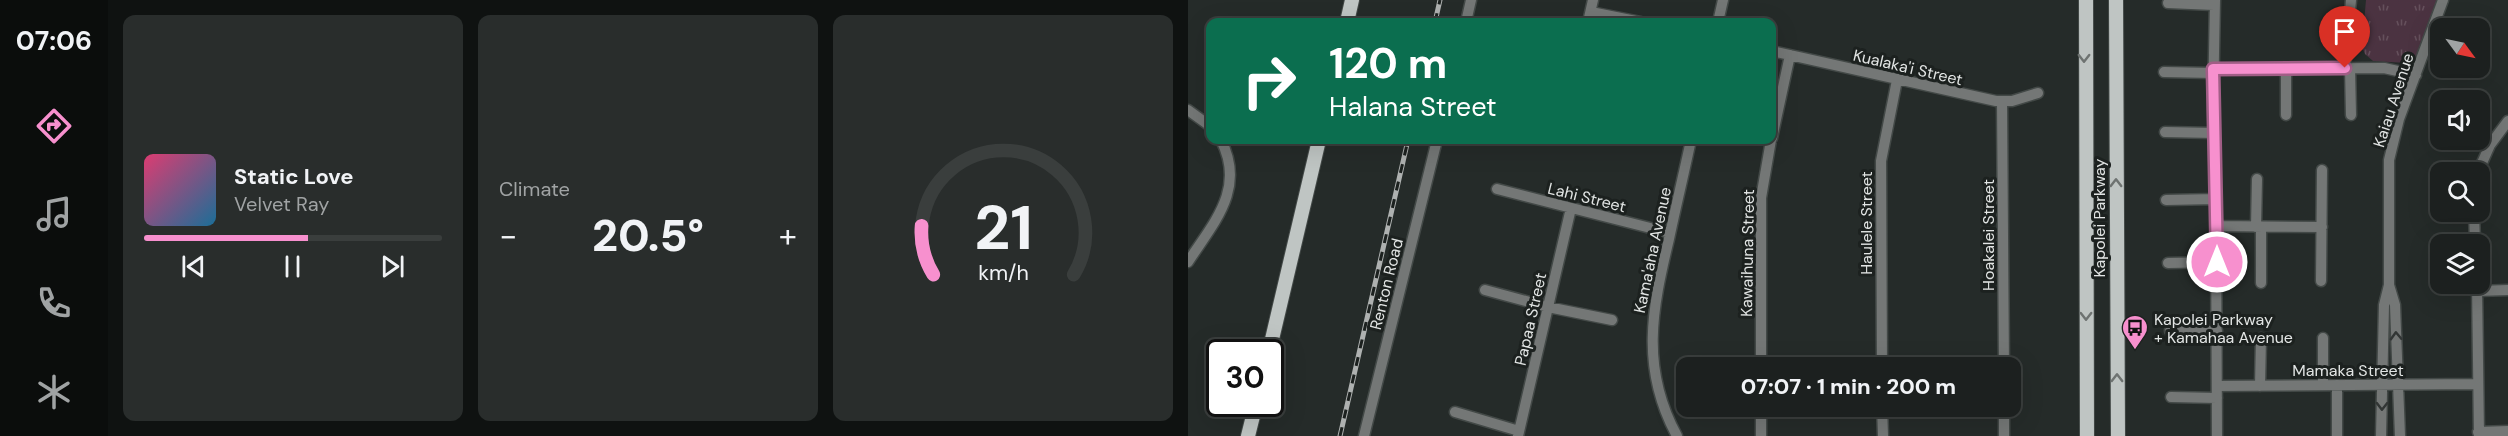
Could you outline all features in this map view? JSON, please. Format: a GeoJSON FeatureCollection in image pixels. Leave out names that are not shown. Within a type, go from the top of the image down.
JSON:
{"type":"FeatureCollection","features":[{"type":"Feature","properties":{"kind":"main road"},"geometry":{"type":"LineString","coordinates":[[1348,18],[1352,0]]}},
{"type":"Feature","properties":{"kind":"main road","name":"Kapolei Parkway"},"geometry":{"type":"LineString","coordinates":[[2086,0],[2087,436]]}},
{"type":"Feature","properties":{"kind":"main road","name":"Kapolei Parkway"},"geometry":{"type":"LineString","coordinates":[[2116,0],[2118,436]]}},
{"type":"Feature","properties":{"kind":"main road"},"geometry":{"type":"LineString","coordinates":[[1273,339],[1318,144]]}},
{"type":"Feature","properties":{"kind":"main road"},"geometry":{"type":"LineString","coordinates":[[1248,436],[1253,417]]}},
{"type":"Feature","properties":{"kind":"main road"},"geometry":{"type":"LineString","coordinates":[[1257,436],[1261,417]]}},
{"type":"Feature","properties":{"kind":"street"},"geometry":{"type":"LineString","coordinates":[[1467,18],[1472,0]]}},
{"type":"Feature","properties":{"kind":"street"},"geometry":{"type":"LineString","coordinates":[[1590,17],[1593,0]]}},
{"type":"Feature","properties":{"kind":"street"},"geometry":{"type":"LineString","coordinates":[[1719,18],[1724,0]]}},
{"type":"Feature","properties":{"kind":"street"},"geometry":{"type":"LineString","coordinates":[[2351,0],[2348,68],[2351,115]]}},
{"type":"Feature","properties":{"kind":"street","name":"Kaiau Avenue"},"geometry":{"type":"LineString","coordinates":[[2381,436],[2384,305],[2389,285],[2389,160],[2399,119],[2443,0]]}},
{"type":"Feature","properties":{"kind":"street"},"geometry":{"type":"LineString","coordinates":[[2168,3],[2215,3],[2213,71],[2217,262],[2217,436]]}},
{"type":"Feature","properties":{"kind":"street","name":"Kualaka'i Street"},"geometry":{"type":"LineString","coordinates":[[1776,52],[2002,102],[2038,93]]}},
{"type":"Feature","properties":{"kind":"street","name":"Kawaihuna Street"},"geometry":{"type":"LineString","coordinates":[[1776,117],[1790,55]]}},
{"type":"Feature","properties":{"kind":"street"},"geometry":{"type":"LineString","coordinates":[[2164,72],[2348,68],[2391,69],[2416,75]]}},
{"type":"Feature","properties":{"kind":"street"},"geometry":{"type":"LineString","coordinates":[[2286,69],[2286,116]]}},
{"type":"Feature","properties":{"kind":"street","name":"Haulele Street"},"geometry":{"type":"LineString","coordinates":[[1882,357],[1881,161],[1883,141],[1897,80]]}},
{"type":"Feature","properties":{"kind":"street","name":"Hoakalei Street"},"geometry":{"type":"LineString","coordinates":[[2002,102],[2004,357]]}},
{"type":"Feature","properties":{"kind":"street"},"geometry":{"type":"LineString","coordinates":[[1188,110],[1206,123]]}},
{"type":"Feature","properties":{"kind":"street"},"geometry":{"type":"LineString","coordinates":[[2482,162],[2490,145],[2508,121]]}},
{"type":"Feature","properties":{"kind":"street"},"geometry":{"type":"LineString","coordinates":[[2165,132],[2214,133]]}},
{"type":"Feature","properties":{"kind":"street"},"geometry":{"type":"LineString","coordinates":[[1188,262],[1222,209],[1229,189],[1230,168],[1222,144]]}},
{"type":"Feature","properties":{"kind":"street","name":"Renton Road"},"geometry":{"type":"LineString","coordinates":[[1364,436],[1436,144]]}},
{"type":"Feature","properties":{"kind":"street","name":"Kama'aha Avenue"},"geometry":{"type":"LineString","coordinates":[[1677,436],[1660,396],[1652,344],[1653,309],[1690,144]]}},
{"type":"Feature","properties":{"kind":"street","name":"Kawaihuna Street"},"geometry":{"type":"LineString","coordinates":[[1761,357],[1761,198],[1770,144]]}},
{"type":"Feature","properties":{"kind":"street"},"geometry":{"type":"LineString","coordinates":[[2321,281],[2322,170]]}},
{"type":"Feature","properties":{"kind":"street"},"geometry":{"type":"LineString","coordinates":[[2257,179],[2261,283]]}},
{"type":"Feature","properties":{"kind":"street","name":"Lahi Street"},"geometry":{"type":"LineString","coordinates":[[1497,189],[1670,233]]}},
{"type":"Feature","properties":{"kind":"street"},"geometry":{"type":"LineString","coordinates":[[2166,200],[2216,200]]}},
{"type":"Feature","properties":{"kind":"street","name":"Papaa Street"},"geometry":{"type":"LineString","coordinates":[[1519,434],[1571,208]]}},
{"type":"Feature","properties":{"kind":"street"},"geometry":{"type":"LineString","coordinates":[[2216,226],[2322,227]]}},
{"type":"Feature","properties":{"kind":"street"},"geometry":{"type":"LineString","coordinates":[[2168,263],[2217,262]]}},
{"type":"Feature","properties":{"kind":"street","name":"Kaiau Avenue"},"geometry":{"type":"LineString","coordinates":[[2389,285],[2395,305],[2400,436]]}},
{"type":"Feature","properties":{"kind":"street"},"geometry":{"type":"LineString","coordinates":[[2490,288],[2508,290]]}},
{"type":"Feature","properties":{"kind":"street"},"geometry":{"type":"LineString","coordinates":[[1485,290],[1548,307],[1612,320]]}},
{"type":"Feature","properties":{"kind":"street"},"geometry":{"type":"LineString","coordinates":[[2477,294],[2478,434],[2508,431]]}},
{"type":"Feature","properties":{"kind":"street"},"geometry":{"type":"LineString","coordinates":[[2170,331],[2217,331]]}},
{"type":"Feature","properties":{"kind":"street"},"geometry":{"type":"LineString","coordinates":[[2260,386],[2261,338]]}},
{"type":"Feature","properties":{"kind":"street"},"geometry":{"type":"LineString","coordinates":[[2323,338],[2323,385]]}},
{"type":"Feature","properties":{"kind":"street","name":"Mamaka Street"},"geometry":{"type":"LineString","coordinates":[[2171,398],[2260,386],[2478,384]]}},
{"type":"Feature","properties":{"kind":"street"},"geometry":{"type":"LineString","coordinates":[[2337,385],[2337,436]]}},
{"type":"Feature","properties":{"kind":"street"},"geometry":{"type":"LineString","coordinates":[[1455,412],[1519,434]]}},
{"type":"Feature","properties":{"kind":"street"},"geometry":{"type":"LineString","coordinates":[[1761,417],[1761,436]]}},
{"type":"Feature","properties":{"kind":"street"},"geometry":{"type":"LineString","coordinates":[[1882,417],[1883,436]]}},
{"type":"Feature","properties":{"kind":"street"},"geometry":{"type":"LineString","coordinates":[[2004,417],[2004,436]]}},
{"type":"Feature","properties":{"kind":"green space"},"geometry":{"type":"Polygon","coordinates":[[[2366,0],[2442,0],[2435,18],[2430,18],[2430,29],[2417,61],[2408,63],[2373,61],[2365,54],[2362,47],[2366,0]]]}},
{"type":"Feature","properties":{"kind":"railway"},"geometry":{"type":"LineString","coordinates":[[1436,18],[1440,0]]}},
{"type":"Feature","properties":{"kind":"railway"},"geometry":{"type":"LineString","coordinates":[[1340,436],[1407,144]]}},
{"type":"Feature","properties":{"kind":"place","name":"Kapolei Parkway + Kamahaa Avenue"},"geometry":{"type":"Point","coordinates":[2135,351]}},
{"type":"Feature","properties":{"kind":"route"},"geometry":{"type":"LineString","coordinates":[[2217,262],[2213,69],[2345,68]]}}]}
